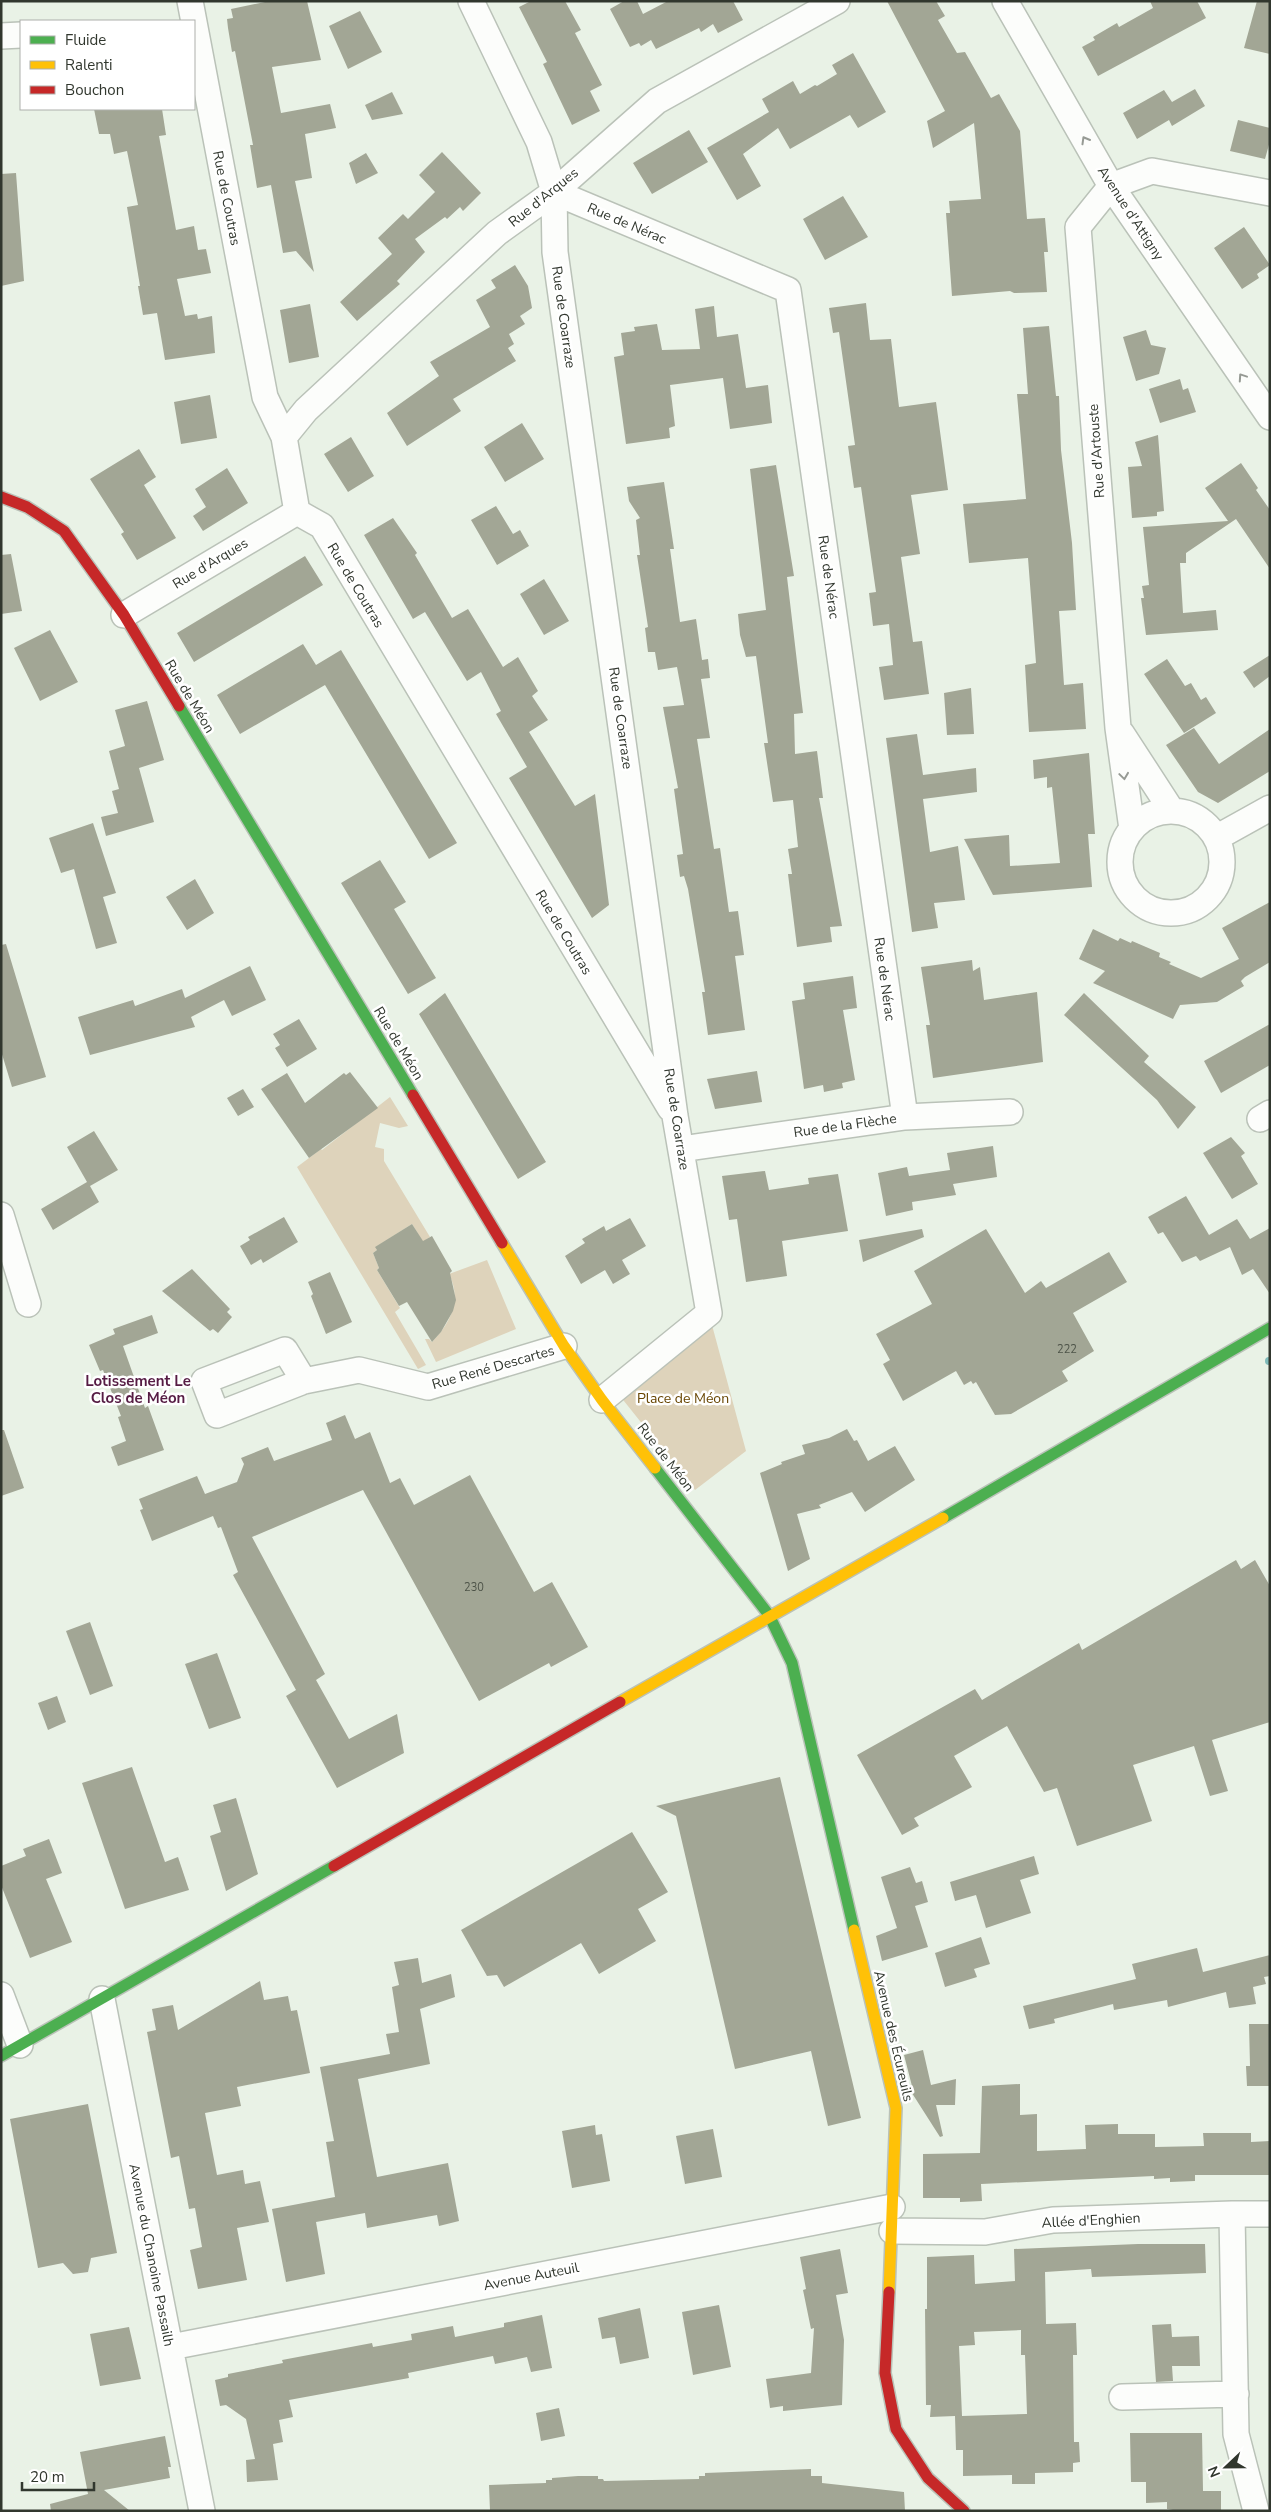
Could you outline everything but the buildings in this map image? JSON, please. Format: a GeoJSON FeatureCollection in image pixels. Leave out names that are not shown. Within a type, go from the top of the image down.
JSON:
{"type":"FeatureCollection","features":[{"type":"Feature","properties":{"kind":"street","name":"Rue de Coutras"},"geometry":{"type":"LineString","coordinates":[[190,1],[193,20]]}},
{"type":"Feature","properties":{"kind":"street","name":"Rue de Coarraze"},"geometry":{"type":"LineString","coordinates":[[471,1],[539,142],[554,192],[555,252],[675,1116],[709,1313],[602,1400]]}},
{"type":"Feature","properties":{"kind":"street","name":"Rue d'Arques"},"geometry":{"type":"LineString","coordinates":[[284,437],[306,410],[497,233],[554,192],[657,101],[837,1]]}},
{"type":"Feature","properties":{"kind":"street","name":"Avenue d'Attigny"},"geometry":{"type":"LineString","coordinates":[[1005,1],[1111,186],[1270,417]]}},
{"type":"Feature","properties":{"kind":"street","name":"Rue de Coutras"},"geometry":{"type":"LineString","coordinates":[[195,32],[265,397],[284,437],[297,512],[322,526],[675,1116]]}},
{"type":"Feature","properties":{"kind":"street"},"geometry":{"type":"LineString","coordinates":[[1,36],[20,35]]}},
{"type":"Feature","properties":{"kind":"street"},"geometry":{"type":"LineString","coordinates":[[1111,186],[1152,171],[1270,193]]}},
{"type":"Feature","properties":{"kind":"street","name":"Rue d'Artouste"},"geometry":{"type":"LineString","coordinates":[[1111,186],[1078,228],[1118,728],[1132,829]]}},
{"type":"Feature","properties":{"kind":"street","name":"Rue de Nérac"},"geometry":{"type":"LineString","coordinates":[[554,192],[788,290],[905,1116]]}},
{"type":"Feature","properties":{"kind":"street","name":"Rue de Méon"},"geometry":{"type":"LineString","coordinates":[[1,497],[27,507],[64,531],[124,615],[564,1346],[602,1400],[770,1615]]}},
{"type":"Feature","properties":{"kind":"street","name":"Rue d'Arques"},"geometry":{"type":"LineString","coordinates":[[124,615],[297,512]]}},
{"type":"Feature","properties":{"kind":"street","name":"Rue d'Artouste"},"geometry":{"type":"LineString","coordinates":[[1118,728],[1172,811]]}},
{"type":"Feature","properties":{"kind":"street"},"geometry":{"type":"LineString","coordinates":[[1216,838],[1270,808]]}},
{"type":"Feature","properties":{"kind":"street"},"geometry":{"type":"LineString","coordinates":[[1172,811],[1190,815],[1205,824],[1216,838],[1222,854],[1222,871],[1216,887],[1205,901],[1191,910],[1174,914],[1157,912],[1142,905],[1129,893],[1122,878],[1120,861],[1123,844],[1132,829],[1143,819],[1157,813],[1172,811]]}},
{"type":"Feature","properties":{"kind":"street","name":"Rue de la Flèche"},"geometry":{"type":"LineString","coordinates":[[681,1149],[905,1116],[1010,1112]]}},
{"type":"Feature","properties":{"kind":"street"},"geometry":{"type":"LineString","coordinates":[[1,1215],[28,1304]]}},
{"type":"Feature","properties":{"kind":"street"},"geometry":{"type":"LineString","coordinates":[[1,1995],[11,2051],[770,1615],[1100,1428],[1270,1328]]}},
{"type":"Feature","properties":{"kind":"street","name":"Rue René Descartes"},"geometry":{"type":"LineString","coordinates":[[304,1382],[359,1370],[428,1387],[564,1346]]}},
{"type":"Feature","properties":{"kind":"street","name":"Avenue des Écureuils"},"geometry":{"type":"LineString","coordinates":[[770,1615],[792,1663],[896,2108],[886,2373],[896,2429],[928,2478],[964,2511]]}},
{"type":"Feature","properties":{"kind":"street","name":"Avenue du Chanoine Passailh"},"geometry":{"type":"LineString","coordinates":[[102,1999],[202,2511]]}},
{"type":"Feature","properties":{"kind":"street","name":"Avenue Auteuil"},"geometry":{"type":"LineString","coordinates":[[170,2347],[892,2207]]}},
{"type":"Feature","properties":{"kind":"street"},"geometry":{"type":"LineString","coordinates":[[1232,2214],[1236,2434],[1256,2511]]}},
{"type":"Feature","properties":{"kind":"street","name":"Allée d'Enghien"},"geometry":{"type":"LineString","coordinates":[[892,2232],[985,2232],[1052,2220],[1270,2214]]}},
{"type":"Feature","properties":{"kind":"street"},"geometry":{"type":"LineString","coordinates":[[1122,2396],[1236,2394]]}},
{"type":"Feature","properties":{"kind":"green space"},"geometry":{"type":"Polygon","coordinates":[[[390,1097],[408,1126],[399,1128],[380,1123],[375,1147],[384,1149],[384,1161],[430,1237],[423,1242],[412,1224],[376,1247],[377,1250],[373,1253],[379,1268],[377,1270],[400,1308],[395,1312],[426,1365],[418,1369],[297,1167],[390,1097]]]}},
{"type":"Feature","properties":{"kind":"green space"},"geometry":{"type":"Polygon","coordinates":[[[487,1260],[516,1329],[436,1362],[425,1339],[429,1339],[432,1342],[445,1327],[449,1319],[454,1302],[454,1293],[449,1274],[487,1260]]]}},
{"type":"Feature","properties":{"kind":"green space","name":"Place de Méon"},"geometry":{"type":"Polygon","coordinates":[[[709,1314],[746,1451],[695,1490],[616,1391],[709,1314]]]}},
{"type":"Feature","properties":{"kind":"traffic: fast"},"geometry":{"type":"LineString","coordinates":[[179,706],[413,1095]]}},
{"type":"Feature","properties":{"kind":"traffic: fast"},"geometry":{"type":"LineString","coordinates":[[943,1518],[1270,1328]]}},
{"type":"Feature","properties":{"kind":"traffic: fast"},"geometry":{"type":"LineString","coordinates":[[655,1468],[769,1615],[792,1663],[854,1930]]}},
{"type":"Feature","properties":{"kind":"traffic: fast"},"geometry":{"type":"LineString","coordinates":[[1,2056],[334,1866]]}},
{"type":"Feature","properties":{"kind":"traffic: slow"},"geometry":{"type":"LineString","coordinates":[[502,1243],[564,1346],[602,1400],[655,1468]]}},
{"type":"Feature","properties":{"kind":"traffic: slow"},"geometry":{"type":"LineString","coordinates":[[620,1702],[943,1518]]}},
{"type":"Feature","properties":{"kind":"traffic: slow"},"geometry":{"type":"LineString","coordinates":[[854,1930],[896,2108],[889,2292]]}},
{"type":"Feature","properties":{"kind":"traffic: jam"},"geometry":{"type":"LineString","coordinates":[[1,497],[27,507],[64,531],[124,615],[179,706]]}},
{"type":"Feature","properties":{"kind":"traffic: jam"},"geometry":{"type":"LineString","coordinates":[[413,1095],[502,1243]]}},
{"type":"Feature","properties":{"kind":"traffic: jam"},"geometry":{"type":"LineString","coordinates":[[334,1866],[620,1702]]}},
{"type":"Feature","properties":{"kind":"traffic: jam"},"geometry":{"type":"LineString","coordinates":[[889,2292],[885,2373],[896,2429],[928,2478],[964,2511]]}},
{"type":"Feature","properties":{"kind":"district","name":"Lotissement Le Clos de Méon"},"geometry":{"type":"Point","coordinates":[138,1390]}}]}
